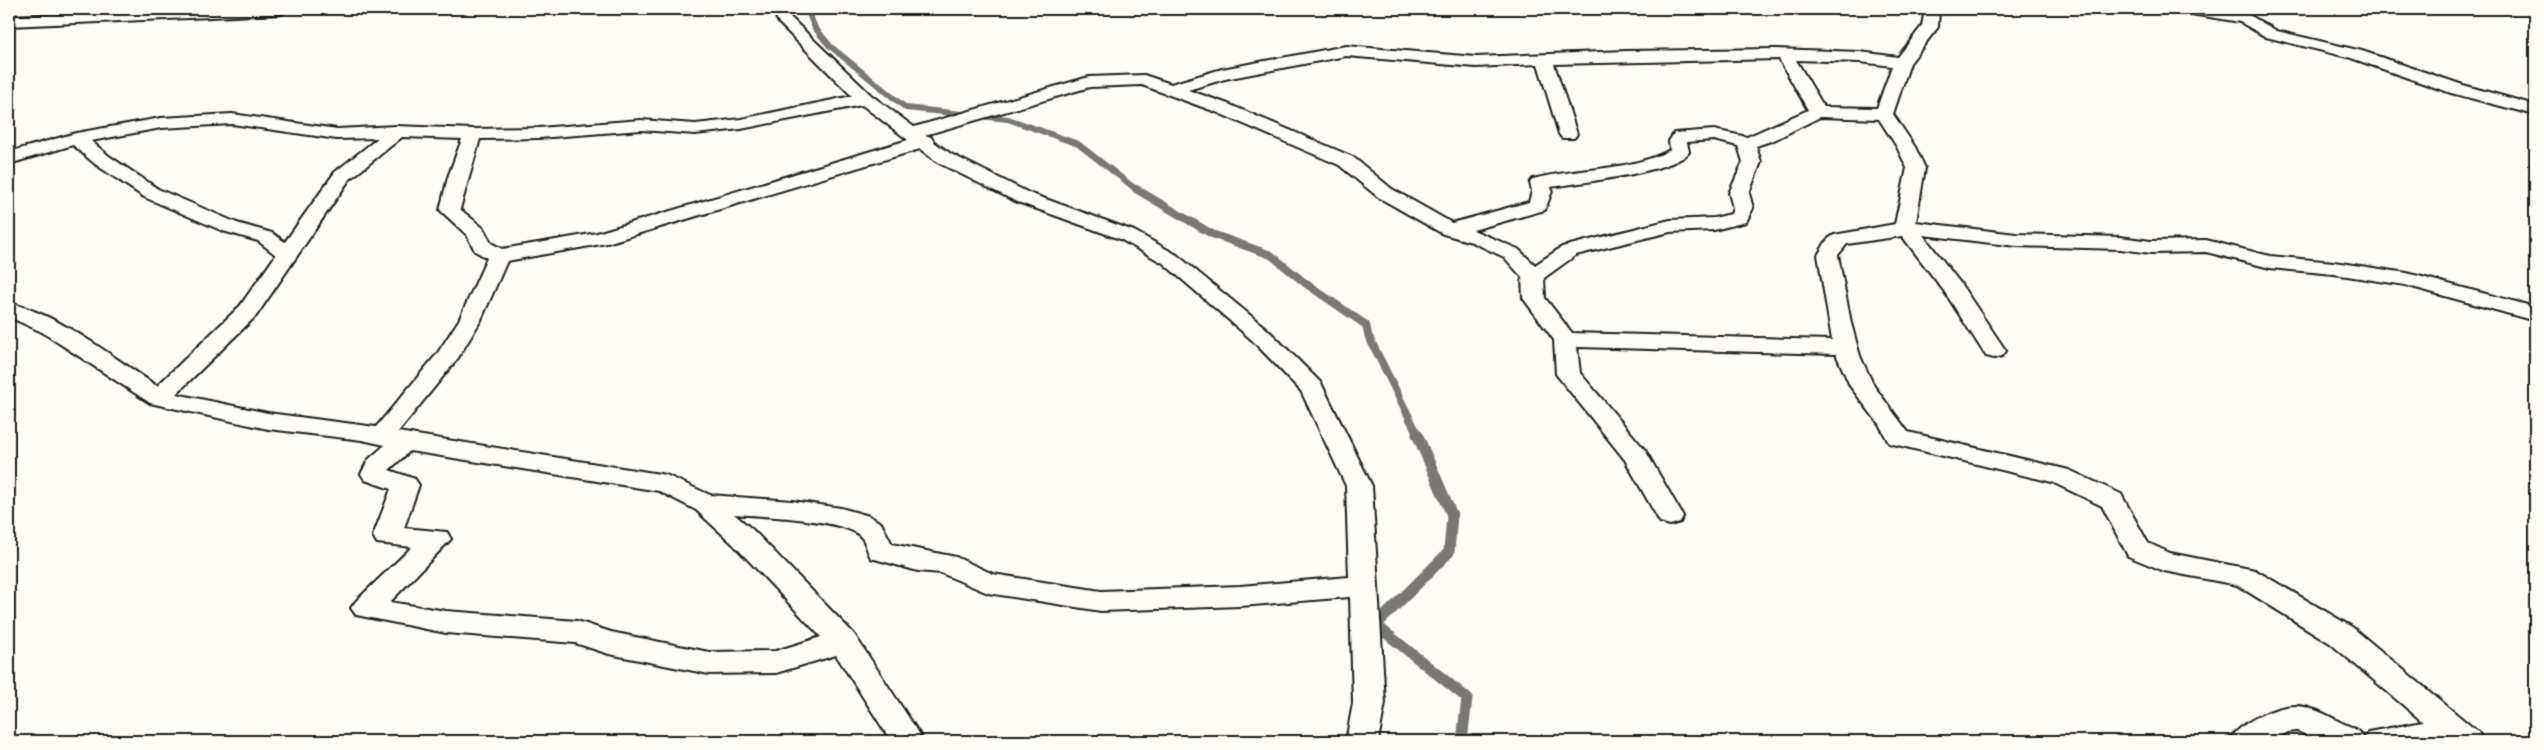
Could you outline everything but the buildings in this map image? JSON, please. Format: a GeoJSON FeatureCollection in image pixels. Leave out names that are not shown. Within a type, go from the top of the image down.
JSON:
{"type":"FeatureCollection","features":[{"type":"Feature","properties":{"kind":"street"},"geometry":{"type":"LineString","coordinates":[[9,21],[67,20],[281,9]]}},
{"type":"Feature","properties":{"kind":"street"},"geometry":{"type":"LineString","coordinates":[[779,9],[785,20],[866,99],[920,137],[944,158],[1022,197],[1127,235],[1170,259],[1260,335],[1312,388],[1359,486],[1369,703],[1362,741]]}},
{"type":"Feature","properties":{"kind":"street"},"geometry":{"type":"LineString","coordinates":[[1884,114],[1902,62],[1930,27],[1932,9]]}},
{"type":"Feature","properties":{"kind":"street"},"geometry":{"type":"LineString","coordinates":[[2192,9],[2244,18],[2272,34],[2356,54],[2457,89],[2535,110]]}},
{"type":"Feature","properties":{"kind":"street"},"geometry":{"type":"LineString","coordinates":[[1172,89],[1222,74],[1346,51],[1476,62],[1545,61],[1626,56],[1785,54],[1860,57],[1902,62]]}},
{"type":"Feature","properties":{"kind":"street"},"geometry":{"type":"LineString","coordinates":[[1785,54],[1818,112]]}},
{"type":"Feature","properties":{"kind":"street"},"geometry":{"type":"LineString","coordinates":[[1545,61],[1568,134]]}},
{"type":"Feature","properties":{"kind":"street"},"geometry":{"type":"LineString","coordinates":[[473,134],[458,176],[450,210],[476,232],[482,247],[498,256],[600,239],[1089,82],[1144,80],[1172,89],[1346,162],[1384,193],[1450,230],[1480,238],[1511,253],[1533,276],[1534,298],[1565,340],[1568,374],[1636,456],[1670,516]]}},
{"type":"Feature","properties":{"kind":"street"},"geometry":{"type":"LineString","coordinates":[[9,158],[76,138],[161,123],[232,119],[336,134],[396,131],[539,134],[641,125],[695,129],[741,124],[866,99]]}},
{"type":"Feature","properties":{"kind":"street"},"geometry":{"type":"LineString","coordinates":[[1450,230],[1538,206],[1542,190],[1540,183],[1630,169],[1673,158],[1680,152],[1678,141],[1680,137],[1714,135],[1730,137],[1746,143],[1768,136],[1795,121],[1818,112],[1884,114]]}},
{"type":"Feature","properties":{"kind":"street"},"geometry":{"type":"LineString","coordinates":[[1884,114],[1906,147],[1916,168],[1905,227]]}},
{"type":"Feature","properties":{"kind":"street"},"geometry":{"type":"LineString","coordinates":[[159,398],[248,311],[289,255],[342,176],[396,134],[396,131]]}},
{"type":"Feature","properties":{"kind":"street"},"geometry":{"type":"LineString","coordinates":[[76,138],[102,160],[151,193],[230,227],[265,237],[289,255]]}},
{"type":"Feature","properties":{"kind":"street"},"geometry":{"type":"LineString","coordinates":[[1533,276],[1569,251],[1670,226],[1714,224],[1739,218],[1743,208],[1740,193],[1752,162],[1746,143]]}},
{"type":"Feature","properties":{"kind":"street"},"geometry":{"type":"LineString","coordinates":[[1905,227],[1933,259],[1961,296],[1994,351]]}},
{"type":"Feature","properties":{"kind":"street"},"geometry":{"type":"LineString","coordinates":[[2460,736],[2341,635],[2245,577],[2164,561],[2138,549],[2112,500],[2060,476],[1898,436],[1895,428],[1862,386],[1845,347],[1828,255],[1834,244],[1841,239],[1894,232],[1905,227],[2016,240],[2120,243],[2151,247],[2206,246],[2270,262],[2334,268],[2407,279],[2535,314]]}},
{"type":"Feature","properties":{"kind":"street"},"geometry":{"type":"LineString","coordinates":[[498,256],[470,320],[392,440],[374,474],[406,485],[387,536],[437,539],[366,608],[446,622],[577,632],[609,643],[710,663],[776,662],[843,642]]}},
{"type":"Feature","properties":{"kind":"street"},"geometry":{"type":"LineString","coordinates":[[9,310],[25,314],[50,327],[159,398],[268,421],[362,432],[392,440],[666,484],[705,504],[743,537],[843,642],[908,741]]}},
{"type":"Feature","properties":{"kind":"street"},"geometry":{"type":"LineString","coordinates":[[1565,340],[1845,347]]}},
{"type":"Feature","properties":{"kind":"street"},"geometry":{"type":"LineString","coordinates":[[705,504],[795,510],[848,519],[861,523],[872,531],[881,551],[893,556],[946,564],[988,583],[1101,601],[1240,596],[1364,586]]}},
{"type":"Feature","properties":{"kind":"street"},"geometry":{"type":"LineString","coordinates":[[2246,741],[2276,722],[2293,716],[2306,719],[2349,741]]}},
{"type":"Feature","properties":{"kind":"street"},"geometry":{"type":"LineString","coordinates":[[2379,741],[2460,736]]}},
{"type":"Feature","properties":{"kind":"waterway"},"geometry":{"type":"LineString","coordinates":[[807,9],[815,28],[830,46],[906,108],[1008,119],[1078,144],[1137,190]]}},
{"type":"Feature","properties":{"kind":"waterway"},"geometry":{"type":"LineString","coordinates":[[1136,189],[1212,234],[1271,255],[1305,283],[1366,325],[1368,335],[1418,435]]}},
{"type":"Feature","properties":{"kind":"waterway"},"geometry":{"type":"LineString","coordinates":[[1417,434],[1452,515],[1449,552],[1376,625],[1467,698],[1462,741]]}}]}
